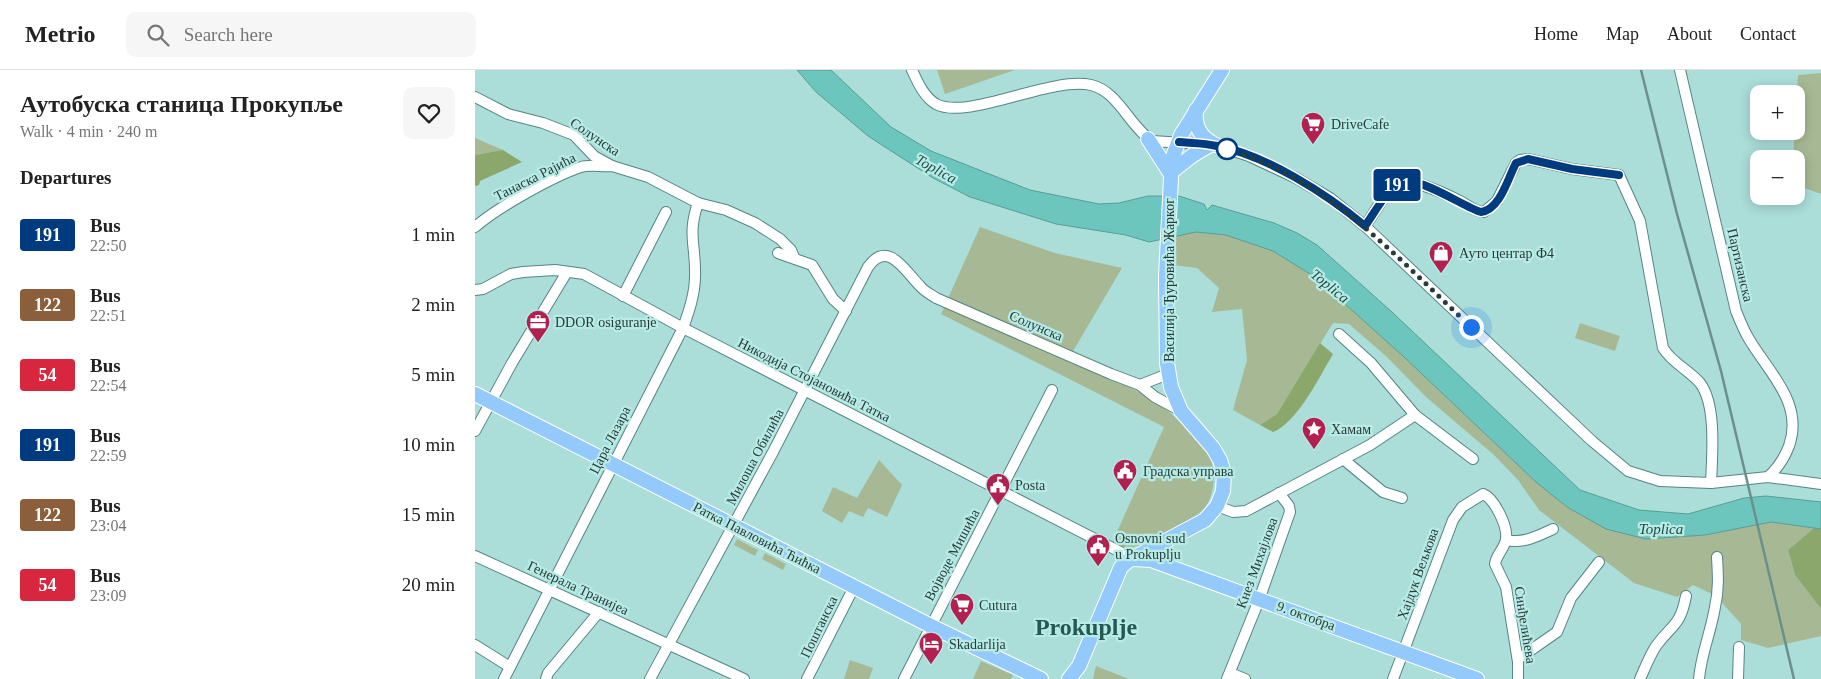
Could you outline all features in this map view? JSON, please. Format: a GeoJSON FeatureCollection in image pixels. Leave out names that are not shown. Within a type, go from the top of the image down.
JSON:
{"type":"FeatureCollection","features":[{"type":"Feature","properties":{"kind":"main road","name":"Василија Ђуровића Жарког"},"geometry":{"type":"LineString","coordinates":[[1217,506],[1224,480],[1220,460],[1213,448],[1181,411],[1173,394],[1168,374],[1166,276],[1170,174],[1179,142],[1222,70]]}},
{"type":"Feature","properties":{"kind":"main road"},"geometry":{"type":"LineString","coordinates":[[1148,139],[1170,174],[1193,155],[1213,145],[1199,132],[1196,124],[1197,109]]}},
{"type":"Feature","properties":{"kind":"main road","name":"Ратка Павловића Ћићка"},"geometry":{"type":"LineString","coordinates":[[475,394],[931,626],[1041,679]]}},
{"type":"Feature","properties":{"kind":"main road"},"geometry":{"type":"LineString","coordinates":[[1069,679],[1079,666],[1119,570],[1124,564],[1205,520],[1217,506]]}},
{"type":"Feature","properties":{"kind":"main road"},"geometry":{"type":"LineString","coordinates":[[1176,537],[1167,552],[1169,559],[1176,569]]}},
{"type":"Feature","properties":{"kind":"main road","name":"9. октобра"},"geometry":{"type":"LineString","coordinates":[[1134,559],[1147,558],[1477,679]]}},
{"type":"Feature","properties":{"kind":"street"},"geometry":{"type":"LineString","coordinates":[[912,70],[928,97],[945,107],[981,103],[1069,84],[1092,85],[1107,93],[1148,139],[1157,143],[1179,142],[1213,145],[1249,156],[1296,178],[1330,198],[1365,226],[1621,467],[1635,474],[1660,480],[1711,484],[1767,477],[1821,484]]}},
{"type":"Feature","properties":{"kind":"street","name":"Партизанска"},"geometry":{"type":"LineString","coordinates":[[1680,70],[1736,311],[1749,339],[1783,389],[1792,413],[1793,424],[1788,448],[1780,464],[1767,477]]}},
{"type":"Feature","properties":{"kind":"street","name":"Солунска"},"geometry":{"type":"LineString","coordinates":[[475,97],[508,114],[574,135],[594,156],[612,166],[664,183],[698,203],[726,210],[755,223],[779,239],[791,250],[794,257]]}},
{"type":"Feature","properties":{"kind":"street"},"geometry":{"type":"LineString","coordinates":[[1365,226],[1393,187],[1401,182],[1417,183],[1481,212],[1487,211],[1495,204],[1516,163],[1520,160],[1528,159],[1572,169],[1619,175],[1640,220],[1663,348],[1674,362],[1697,381],[1705,394],[1713,438],[1711,484]]}},
{"type":"Feature","properties":{"kind":"street","name":"Танаска Рајића"},"geometry":{"type":"LineString","coordinates":[[475,227],[519,199],[575,169],[585,166],[612,166]]}},
{"type":"Feature","properties":{"kind":"street","name":"Цара Лазара"},"geometry":{"type":"LineString","coordinates":[[504,679],[683,328],[694,290],[695,274],[691,230],[698,203]]}},
{"type":"Feature","properties":{"kind":"street"},"geometry":{"type":"LineString","coordinates":[[623,296],[666,212]]}},
{"type":"Feature","properties":{"kind":"street"},"geometry":{"type":"LineString","coordinates":[[778,253],[809,262],[815,268],[833,299],[846,311]]}},
{"type":"Feature","properties":{"kind":"street","name":"Милоша Обилића"},"geometry":{"type":"LineString","coordinates":[[650,679],[734,526],[806,390],[823,351],[871,264],[881,256],[888,256]]}},
{"type":"Feature","properties":{"kind":"street","name":"Солунска"},"geometry":{"type":"LineString","coordinates":[[888,256],[903,267],[925,291],[936,298],[1140,385],[1150,394],[1181,411]]}},
{"type":"Feature","properties":{"kind":"street","name":"Никодија Стојановића Татка"},"geometry":{"type":"LineString","coordinates":[[475,290],[483,289],[517,273],[539,270],[584,274],[683,328],[1134,559]]}},
{"type":"Feature","properties":{"kind":"street"},"geometry":{"type":"LineString","coordinates":[[475,431],[567,272]]}},
{"type":"Feature","properties":{"kind":"street"},"geometry":{"type":"LineString","coordinates":[[1339,334],[1371,363],[1415,415],[1473,459]]}},
{"type":"Feature","properties":{"kind":"street"},"geometry":{"type":"LineString","coordinates":[[1140,385],[1168,374]]}},
{"type":"Feature","properties":{"kind":"street","name":"Војводе Мишића"},"geometry":{"type":"LineString","coordinates":[[904,679],[1052,390]]}},
{"type":"Feature","properties":{"kind":"street"},"geometry":{"type":"LineString","coordinates":[[1217,506],[1240,512],[1343,459],[1386,435],[1415,415]]}},
{"type":"Feature","properties":{"kind":"street"},"geometry":{"type":"LineString","coordinates":[[1343,459],[1383,492],[1402,498]]}},
{"type":"Feature","properties":{"kind":"street","name":"Кнез Михајлова"},"geometry":{"type":"LineString","coordinates":[[1229,676],[1259,600],[1290,512],[1289,506],[1279,493]]}},
{"type":"Feature","properties":{"kind":"street","name":"Хајдук Вељкова"},"geometry":{"type":"LineString","coordinates":[[1393,679],[1453,520],[1465,504],[1479,494],[1486,495],[1505,528],[1506,540]]}},
{"type":"Feature","properties":{"kind":"street"},"geometry":{"type":"LineString","coordinates":[[1506,540],[1516,542],[1539,537],[1553,529]]}},
{"type":"Feature","properties":{"kind":"street","name":"Синђелићева"},"geometry":{"type":"LineString","coordinates":[[1506,540],[1495,564],[1506,587],[1518,659],[1518,679]]}},
{"type":"Feature","properties":{"kind":"street","name":"Генерала Транијеа"},"geometry":{"type":"LineString","coordinates":[[475,556],[744,679]]}},
{"type":"Feature","properties":{"kind":"street"},"geometry":{"type":"LineString","coordinates":[[1699,679],[1701,658],[1715,608],[1719,585],[1717,557]]}},
{"type":"Feature","properties":{"kind":"street"},"geometry":{"type":"LineString","coordinates":[[1518,659],[1557,632],[1571,598],[1599,562]]}},
{"type":"Feature","properties":{"kind":"street","name":"Поштанска"},"geometry":{"type":"LineString","coordinates":[[807,679],[854,587]]}},
{"type":"Feature","properties":{"kind":"street"},"geometry":{"type":"LineString","coordinates":[[1640,679],[1655,648],[1676,626],[1683,610],[1686,596]]}},
{"type":"Feature","properties":{"kind":"street"},"geometry":{"type":"LineString","coordinates":[[546,679],[554,665],[599,612]]}},
{"type":"Feature","properties":{"kind":"street"},"geometry":{"type":"LineString","coordinates":[[475,645],[510,667]]}},
{"type":"Feature","properties":{"kind":"street"},"geometry":{"type":"LineString","coordinates":[[1738,679],[1739,647]]}},
{"type":"Feature","properties":{"kind":"street"},"geometry":{"type":"LineString","coordinates":[[1229,676],[1245,679]]}},
{"type":"Feature","properties":{"kind":"green space"},"geometry":{"type":"Polygon","coordinates":[[[937,70],[1015,70],[945,94],[937,70]]]}},
{"type":"Feature","properties":{"kind":"green space"},"geometry":{"type":"Polygon","coordinates":[[[1821,73],[1821,194],[1805,188],[1805,150],[1794,150],[1794,140],[1805,140],[1805,85],[1797,85],[1798,75],[1821,73]]]}},
{"type":"Feature","properties":{"kind":"green space"},"geometry":{"type":"Polygon","coordinates":[[[475,138],[503,150],[475,155],[475,138]]]}},
{"type":"Feature","properties":{"kind":"green space"},"geometry":{"type":"Polygon","coordinates":[[[503,150],[522,162],[480,181],[479,185],[475,186],[475,155],[503,150]]]}},
{"type":"Feature","properties":{"kind":"green space"},"geometry":{"type":"Polygon","coordinates":[[[980,227],[1055,253],[1122,268],[1069,358],[1117,380],[1148,397],[1176,418],[1201,443],[1210,457],[1214,477],[1208,503],[1200,513],[1140,545],[1128,548],[1112,543],[1164,427],[941,314],[980,227]]]}},
{"type":"Feature","properties":{"kind":"green space"},"geometry":{"type":"Polygon","coordinates":[[[1196,232],[1226,235],[1273,251],[1315,277],[1404,357],[1536,482],[1567,507],[1646,539],[1705,535],[1771,522],[1814,528],[1788,550],[1795,575],[1821,609],[1821,636],[1768,648],[1741,640],[1741,624],[1716,596],[1693,585],[1677,597],[1634,583],[1539,510],[1518,480],[1494,455],[1426,397],[1387,357],[1349,324],[1333,323],[1277,414],[1260,425],[1233,410],[1247,360],[1242,309],[1212,312],[1219,288],[1197,268],[1173,265],[1175,235],[1196,232]]]}},
{"type":"Feature","properties":{"kind":"green space"},"geometry":{"type":"Polygon","coordinates":[[[1580,323],[1620,336],[1615,351],[1575,338],[1580,323]]]}},
{"type":"Feature","properties":{"kind":"green space"},"geometry":{"type":"Polygon","coordinates":[[[1320,343],[1333,354],[1315,386],[1299,409],[1282,427],[1273,432],[1260,425],[1277,414],[1320,343]]]}},
{"type":"Feature","properties":{"kind":"green space"},"geometry":{"type":"Polygon","coordinates":[[[879,460],[902,485],[887,517],[868,508],[863,517],[849,511],[842,523],[822,511],[833,487],[857,498],[879,460]]]}},
{"type":"Feature","properties":{"kind":"green space"},"geometry":{"type":"Polygon","coordinates":[[[1814,528],[1821,529],[1821,609],[1795,575],[1788,550],[1814,528]]]}},
{"type":"Feature","properties":{"kind":"green space"},"geometry":{"type":"Polygon","coordinates":[[[737,539],[758,550],[755,556],[734,545],[737,539]]]}},
{"type":"Feature","properties":{"kind":"green space"},"geometry":{"type":"Polygon","coordinates":[[[765,553],[786,564],[783,570],[762,559],[765,553]]]}},
{"type":"Feature","properties":{"kind":"green space"},"geometry":{"type":"Polygon","coordinates":[[[850,660],[873,668],[869,679],[844,679],[850,660]]]}},
{"type":"Feature","properties":{"kind":"green space"},"geometry":{"type":"Polygon","coordinates":[[[981,661],[1013,675],[1011,679],[973,679],[981,661]]]}},
{"type":"Feature","properties":{"kind":"green space"},"geometry":{"type":"Polygon","coordinates":[[[1096,666],[1129,679],[1093,679],[1096,666]]]}},
{"type":"Feature","properties":{"kind":"water","name":"Toplica"},"geometry":{"type":"Polygon","coordinates":[[[797,70],[831,70],[891,127],[931,151],[1030,190],[1099,204],[1119,203],[1148,196],[1179,196],[1204,204],[1207,210],[1212,205],[1274,223],[1297,233],[1317,245],[1392,312],[1580,490],[1639,510],[1688,514],[1744,498],[1766,496],[1821,502],[1821,529],[1771,522],[1705,535],[1646,539],[1606,529],[1567,507],[1536,482],[1404,357],[1315,277],[1273,251],[1226,235],[1196,232],[1149,242],[1126,235],[1056,224],[970,197],[933,178],[868,136],[816,92],[797,70]]]}},
{"type":"Feature","properties":{"kind":"railway"},"geometry":{"type":"LineString","coordinates":[[1641,70],[1677,214],[1721,371],[1794,679]]}},
{"type":"Feature","properties":{"kind":"bus line","name":"191"},"geometry":{"type":"LineString","coordinates":[[1179,142],[1216,145],[1249,156],[1296,178],[1330,198],[1365,226],[1393,187],[1401,182],[1417,183],[1457,200],[1477,211],[1484,212],[1491,209],[1495,204],[1516,163],[1520,160],[1528,159],[1572,169],[1619,175]]}},
{"type":"Feature","properties":{"kind":"place","name":"DriveCafe"},"geometry":{"type":"Point","coordinates":[1313,145]}},
{"type":"Feature","properties":{"kind":"place","name":"Ауто центар Ф4"},"geometry":{"type":"Point","coordinates":[1441,274]}},
{"type":"Feature","properties":{"kind":"place","name":"DDOR osiguranje"},"geometry":{"type":"Point","coordinates":[538,343]}},
{"type":"Feature","properties":{"kind":"place","name":"Хамам"},"geometry":{"type":"Point","coordinates":[1314,450]}},
{"type":"Feature","properties":{"kind":"place","name":"Градска управа"},"geometry":{"type":"Point","coordinates":[1125,492]}},
{"type":"Feature","properties":{"kind":"place","name":"Posta"},"geometry":{"type":"Point","coordinates":[998,506]}},
{"type":"Feature","properties":{"kind":"place","name":"Osnovni sud u Prokuplju"},"geometry":{"type":"Point","coordinates":[1098,567]}},
{"type":"Feature","properties":{"kind":"place","name":"Cutura"},"geometry":{"type":"Point","coordinates":[962,626]}},
{"type":"Feature","properties":{"kind":"place","name":"Skadarlija"},"geometry":{"type":"Point","coordinates":[931,665]}},
{"type":"Feature","properties":{"kind":"district","name":"Prokuplje"},"geometry":{"type":"Point","coordinates":[1086,627]}},
{"type":"Feature","properties":{"kind":"route"},"geometry":{"type":"LineString","coordinates":[[1227,149],[1249,156],[1296,178],[1330,198],[1365,226],[1390,252],[1471,327]]}}]}
